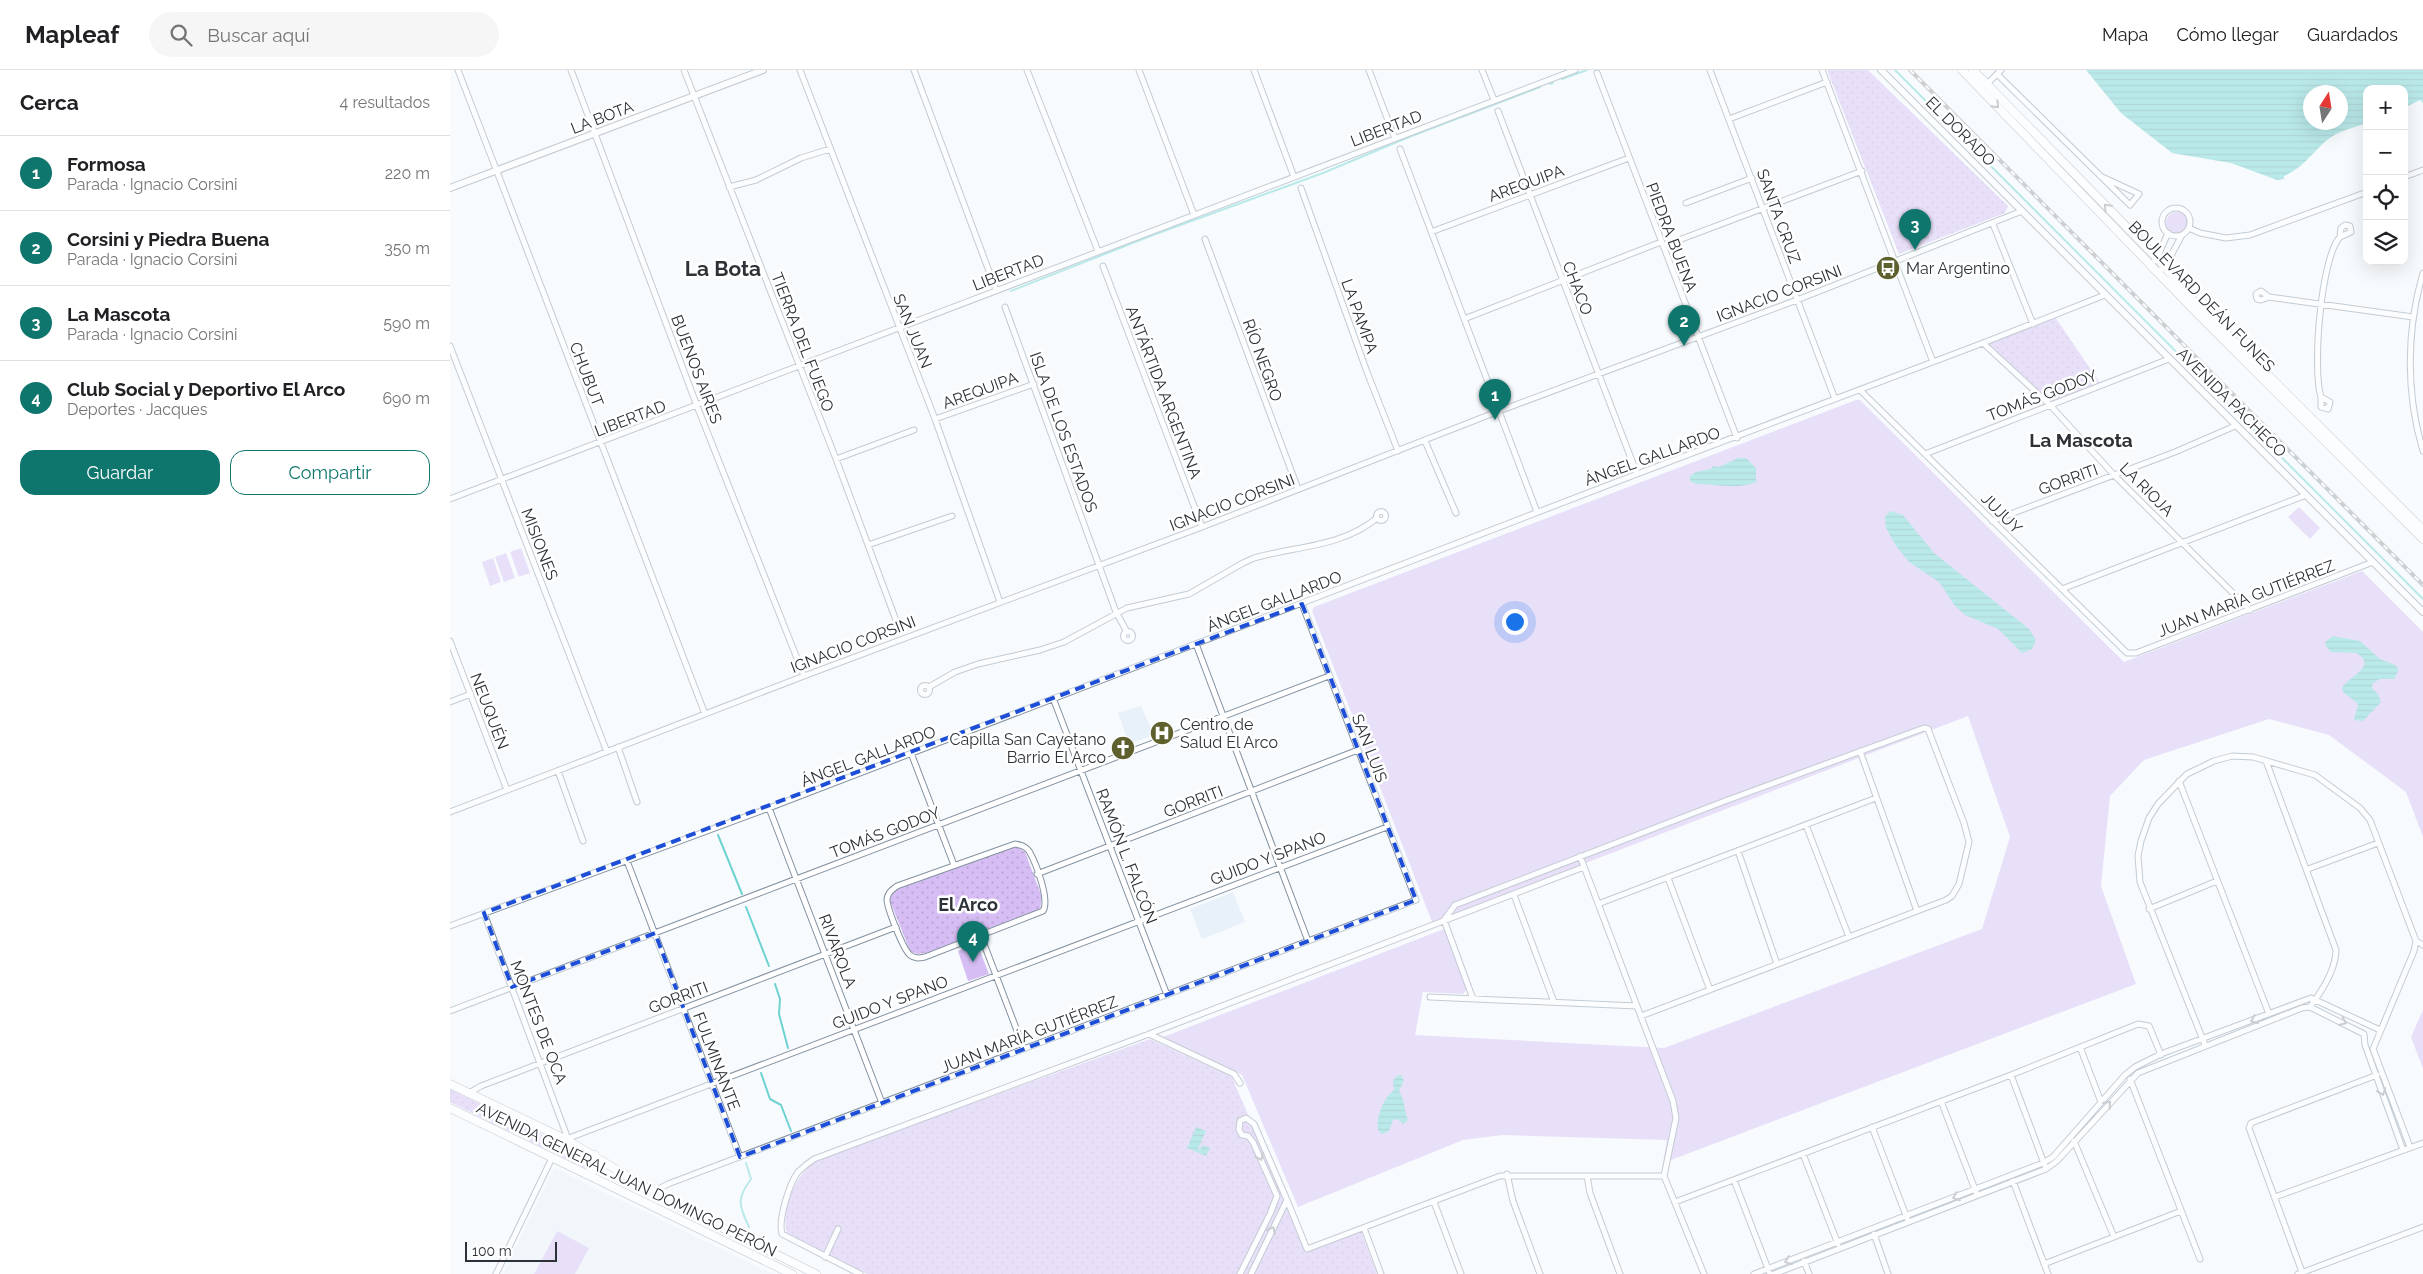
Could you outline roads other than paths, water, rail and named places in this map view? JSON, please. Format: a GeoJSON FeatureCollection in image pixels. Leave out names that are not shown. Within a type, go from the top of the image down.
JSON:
{"type":"FeatureCollection","features":[{"type":"Feature","properties":{"kind":"main road","name":"BOULEVARD DEÁN FUNES"},"geometry":{"type":"LineString","coordinates":[[1962,70],[2423,530]]}},
{"type":"Feature","properties":{"kind":"main road","name":"BOULEVARD DEÁN FUNES"},"geometry":{"type":"LineString","coordinates":[[1973,70],[2154,261]]}},
{"type":"Feature","properties":{"kind":"main road","name":"BOULEVARD DEÁN FUNES"},"geometry":{"type":"LineString","coordinates":[[2162,269],[2192,308],[2423,539]]}},
{"type":"Feature","properties":{"kind":"main road","name":"AVENIDA GENERAL JUAN DOMINGO PERÓN"},"geometry":{"type":"LineString","coordinates":[[450,1084],[568,1139],[653,1193],[816,1274]]}},
{"type":"Feature","properties":{"kind":"main road","name":"AVENIDA GENERAL JUAN DOMINGO PERÓN"},"geometry":{"type":"LineString","coordinates":[[450,1108],[792,1274]]}},
{"type":"Feature","properties":{"kind":"main road"},"geometry":{"type":"LineString","coordinates":[[586,1174],[596,1170],[595,1155]]}},
{"type":"Feature","properties":{"kind":"street","name":"CHUBUT"},"geometry":{"type":"LineString","coordinates":[[458,70],[705,714]]}},
{"type":"Feature","properties":{"kind":"street","name":"BUENOS AIRES"},"geometry":{"type":"LineString","coordinates":[[571,70],[697,406],[804,676]]}},
{"type":"Feature","properties":{"kind":"street","name":"TIERRA DEL FUEGO"},"geometry":{"type":"LineString","coordinates":[[684,70],[836,459],[898,624]]}},
{"type":"Feature","properties":{"kind":"street","name":"LA BOTA"},"geometry":{"type":"LineString","coordinates":[[450,188],[763,70]]}},
{"type":"Feature","properties":{"kind":"street","name":"SAN JUAN"},"geometry":{"type":"LineString","coordinates":[[800,70],[935,420],[1000,602]]}},
{"type":"Feature","properties":{"kind":"street"},"geometry":{"type":"LineString","coordinates":[[914,70],[996,290]]}},
{"type":"Feature","properties":{"kind":"street"},"geometry":{"type":"LineString","coordinates":[[1027,70],[1098,251]]}},
{"type":"Feature","properties":{"kind":"street"},"geometry":{"type":"LineString","coordinates":[[1140,70],[1194,215]]}},
{"type":"Feature","properties":{"kind":"street"},"geometry":{"type":"LineString","coordinates":[[1254,70],[1294,177]]}},
{"type":"Feature","properties":{"kind":"street"},"geometry":{"type":"LineString","coordinates":[[1369,70],[1395,138]]}},
{"type":"Feature","properties":{"kind":"street"},"geometry":{"type":"LineString","coordinates":[[1482,70],[1494,100]]}},
{"type":"Feature","properties":{"kind":"street","name":"LIBERTAD"},"geometry":{"type":"LineString","coordinates":[[450,499],[1575,70]]}},
{"type":"Feature","properties":{"kind":"street","name":"SANTA CRUZ"},"geometry":{"type":"LineString","coordinates":[[1710,70],[1835,399]]}},
{"type":"Feature","properties":{"kind":"street"},"geometry":{"type":"LineString","coordinates":[[1822,70],[1862,171],[1933,362]]}},
{"type":"Feature","properties":{"kind":"street","name":"EL DORADO"},"geometry":{"type":"LineString","coordinates":[[1881,70],[2022,211]]}},
{"type":"Feature","properties":{"kind":"street","name":"PIEDRA BUENA"},"geometry":{"type":"LineString","coordinates":[[1597,72],[1736,438]]}},
{"type":"Feature","properties":{"kind":"street"},"geometry":{"type":"LineString","coordinates":[[1987,84],[1999,72],[2100,176],[2130,205],[2139,194],[2100,176]]}},
{"type":"Feature","properties":{"kind":"street"},"geometry":{"type":"LineString","coordinates":[[1729,119],[1827,82]]}},
{"type":"Feature","properties":{"kind":"street","name":"CHACO"},"geometry":{"type":"LineString","coordinates":[[1498,111],[1637,474]]}},
{"type":"Feature","properties":{"kind":"street"},"geometry":{"type":"LineString","coordinates":[[730,187],[756,180],[802,158],[830,149]]}},
{"type":"Feature","properties":{"kind":"street"},"geometry":{"type":"LineString","coordinates":[[1400,150],[1537,512]]}},
{"type":"Feature","properties":{"kind":"street","name":"AREQUIPA"},"geometry":{"type":"LineString","coordinates":[[1431,232],[1629,158]]}},
{"type":"Feature","properties":{"kind":"street"},"geometry":{"type":"LineString","coordinates":[[2408,176],[2423,170]]}},
{"type":"Feature","properties":{"kind":"street"},"geometry":{"type":"LineString","coordinates":[[1464,318],[1862,171]]}},
{"type":"Feature","properties":{"kind":"street"},"geometry":{"type":"LineString","coordinates":[[1686,202],[1752,178]]}},
{"type":"Feature","properties":{"kind":"street","name":"LA PAMPA"},"geometry":{"type":"LineString","coordinates":[[1301,188],[1367,372],[1398,451]]}},
{"type":"Feature","properties":{"kind":"street"},"geometry":{"type":"LineString","coordinates":[[2188,228],[2219,237],[2250,235],[2363,193]]}},
{"type":"Feature","properties":{"kind":"street"},"geometry":{"type":"LineString","coordinates":[[2162,269],[2190,223],[2187,214],[2175,208],[2163,216],[2162,226],[2168,233],[2175,236],[2182,235]]}},
{"type":"Feature","properties":{"kind":"street","name":"IGNACIO CORSINI"},"geometry":{"type":"LineString","coordinates":[[450,812],[804,676],[1202,527],[1499,411],[1797,300],[2022,211]]}},
{"type":"Feature","properties":{"kind":"street","name":"AVENIDA PACHECO"},"geometry":{"type":"LineString","coordinates":[[2022,211],[2423,612]]}},
{"type":"Feature","properties":{"kind":"street"},"geometry":{"type":"LineString","coordinates":[[1993,224],[2034,324]]}},
{"type":"Feature","properties":{"kind":"street"},"geometry":{"type":"LineString","coordinates":[[2154,261],[2168,233]]}},
{"type":"Feature","properties":{"kind":"street"},"geometry":{"type":"LineString","coordinates":[[2320,397],[2317,372],[2321,304],[2333,251],[2340,237]]}},
{"type":"Feature","properties":{"kind":"street","name":"RÍO NEGRO"},"geometry":{"type":"LineString","coordinates":[[1205,239],[1298,489]]}},
{"type":"Feature","properties":{"kind":"street","name":"ANTÁRTIDA ARGENTINA"},"geometry":{"type":"LineString","coordinates":[[1103,266],[1202,527]]}},
{"type":"Feature","properties":{"kind":"street"},"geometry":{"type":"LineString","coordinates":[[2423,274],[2413,318],[2411,347],[2413,400],[2423,451]]}},
{"type":"Feature","properties":{"kind":"street","name":"ÁNGEL GALLARDO"},"geometry":{"type":"LineString","coordinates":[[450,926],[770,808],[1537,512],[1983,344],[2105,295]]}},
{"type":"Feature","properties":{"kind":"street"},"geometry":{"type":"LineString","coordinates":[[2269,296],[2413,318]]}},
{"type":"Feature","properties":{"kind":"street","name":"ISLA DE LOS ESTADOS"},"geometry":{"type":"LineString","coordinates":[[1004,308],[1034,384],[1116,612],[1126,632]]}},
{"type":"Feature","properties":{"kind":"street","name":"LA RIOJA"},"geometry":{"type":"LineString","coordinates":[[1983,344],[2050,405],[2114,475],[2250,610]]}},
{"type":"Feature","properties":{"kind":"street","name":"MISIONES"},"geometry":{"type":"LineString","coordinates":[[450,346],[607,752]]}},
{"type":"Feature","properties":{"kind":"street","name":"TOMÁS GODOY"},"geometry":{"type":"LineString","coordinates":[[1925,454],[2169,359]]}},
{"type":"Feature","properties":{"kind":"street","name":"AREQUIPA"},"geometry":{"type":"LineString","coordinates":[[935,420],[1034,384]]}},
{"type":"Feature","properties":{"kind":"street","name":"JUJUY"},"geometry":{"type":"LineString","coordinates":[[1860,390],[2127,653]]}},
{"type":"Feature","properties":{"kind":"street","name":"GORRITI"},"geometry":{"type":"LineString","coordinates":[[1992,521],[2114,475],[2235,426]]}},
{"type":"Feature","properties":{"kind":"street"},"geometry":{"type":"LineString","coordinates":[[836,459],[914,430]]}},
{"type":"Feature","properties":{"kind":"street"},"geometry":{"type":"LineString","coordinates":[[1425,441],[1456,512]]}},
{"type":"Feature","properties":{"kind":"street"},"geometry":{"type":"LineString","coordinates":[[2062,590],[2306,495]]}},
{"type":"Feature","properties":{"kind":"street"},"geometry":{"type":"LineString","coordinates":[[868,545],[952,516]]}},
{"type":"Feature","properties":{"kind":"street"},"geometry":{"type":"LineString","coordinates":[[929,687],[944,678],[978,664],[1057,645],[1116,612],[1189,594],[1243,562],[1346,536],[1366,527],[1377,518]]}},
{"type":"Feature","properties":{"kind":"street","name":"JUAN MARÍA GUTIÉRREZ"},"geometry":{"type":"LineString","coordinates":[[2127,653],[2136,652],[2250,610],[2373,562]]}},
{"type":"Feature","properties":{"kind":"street","name":"SAN LUIS"},"geometry":{"type":"LineString","coordinates":[[1302,604],[1416,900]]}},
{"type":"Feature","properties":{"kind":"street","name":"NEUQUÉN"},"geometry":{"type":"LineString","coordinates":[[450,641],[507,790]]}},
{"type":"Feature","properties":{"kind":"street"},"geometry":{"type":"LineString","coordinates":[[1196,644],[1308,941]]}},
{"type":"Feature","properties":{"kind":"street","name":"TOMÁS GODOY"},"geometry":{"type":"LineString","coordinates":[[450,1011],[1329,676]]}},
{"type":"Feature","properties":{"kind":"street"},"geometry":{"type":"LineString","coordinates":[[450,702],[471,694]]}},
{"type":"Feature","properties":{"kind":"street","name":"RAMÓN L. FALCÓN"},"geometry":{"type":"LineString","coordinates":[[1053,698],[1166,995]]}},
{"type":"Feature","properties":{"kind":"street"},"geometry":{"type":"LineString","coordinates":[[1473,999],[1445,922],[1446,916],[1455,905],[1860,750],[1924,728],[1928,729],[1964,823],[1968,842],[1968,852],[1957,890],[1946,900],[1641,1016]]}},
{"type":"Feature","properties":{"kind":"street"},"geometry":{"type":"LineString","coordinates":[[618,747],[637,802]]}},
{"type":"Feature","properties":{"kind":"street","name":"GORRITI"},"geometry":{"type":"LineString","coordinates":[[1037,874],[1358,750]]}},
{"type":"Feature","properties":{"kind":"street"},"geometry":{"type":"LineString","coordinates":[[1860,750],[1917,911]]}},
{"type":"Feature","properties":{"kind":"street"},"geometry":{"type":"LineString","coordinates":[[911,753],[954,865]]}},
{"type":"Feature","properties":{"kind":"street"},"geometry":{"type":"LineString","coordinates":[[2204,1042],[2149,909],[2140,882],[2138,856],[2148,818],[2179,780],[2199,768],[2232,756],[2243,755],[2308,772],[2322,779],[2367,814],[2416,941],[2414,951],[2373,1046],[2410,1147]]}},
{"type":"Feature","properties":{"kind":"street"},"geometry":{"type":"LineString","coordinates":[[1754,1274],[1769,1271],[1837,1242],[2044,1163],[2053,1157],[2134,1067],[2161,1054],[2310,1007],[2316,999],[2334,962],[2336,950],[2308,869],[2266,761]]}},
{"type":"Feature","properties":{"kind":"street"},"geometry":{"type":"LineString","coordinates":[[558,771],[584,841]]}},
{"type":"Feature","properties":{"kind":"street"},"geometry":{"type":"LineString","coordinates":[[2179,780],[2268,1014]]}},
{"type":"Feature","properties":{"kind":"street"},"geometry":{"type":"LineString","coordinates":[[1598,904],[1876,798]]}},
{"type":"Feature","properties":{"kind":"street","name":"RIVAROLA"},"geometry":{"type":"LineString","coordinates":[[770,808],[882,1103]]}},
{"type":"Feature","properties":{"kind":"street"},"geometry":{"type":"LineString","coordinates":[[1806,825],[1849,937]]}},
{"type":"Feature","properties":{"kind":"street","name":"GUIDO Y SPANO"},"geometry":{"type":"LineString","coordinates":[[568,1139],[1387,827]]}},
{"type":"Feature","properties":{"kind":"street"},"geometry":{"type":"LineString","coordinates":[[2308,869],[2378,843]]}},
{"type":"Feature","properties":{"kind":"street"},"geometry":{"type":"LineString","coordinates":[[1015,844],[1023,846],[1029,852],[1037,874],[1046,897],[1043,911],[925,958],[916,958],[907,952],[888,906],[887,898],[890,891],[896,886],[1015,844]]}},
{"type":"Feature","properties":{"kind":"street"},"geometry":{"type":"LineString","coordinates":[[1738,851],[1777,964]]}},
{"type":"Feature","properties":{"kind":"street"},"geometry":{"type":"LineString","coordinates":[[1580,856],[1675,1111],[1676,1118],[1664,1176],[1704,1274]]}},
{"type":"Feature","properties":{"kind":"street","name":"FULMINANTE"},"geometry":{"type":"LineString","coordinates":[[627,861],[740,1157]]}},
{"type":"Feature","properties":{"kind":"street"},"geometry":{"type":"LineString","coordinates":[[860,1274],[785,1237],[781,1230],[786,1202],[793,1181],[804,1167],[814,1159],[1445,922],[1584,867]]}},
{"type":"Feature","properties":{"kind":"street"},"geometry":{"type":"LineString","coordinates":[[1668,878],[1710,990]]}},
{"type":"Feature","properties":{"kind":"street"},"geometry":{"type":"LineString","coordinates":[[2149,909],[2217,881]]}},
{"type":"Feature","properties":{"kind":"street"},"geometry":{"type":"LineString","coordinates":[[1514,895],[1554,1002]]}},
{"type":"Feature","properties":{"kind":"street","name":"JUAN MARÍA GUTIÉRREZ"},"geometry":{"type":"LineString","coordinates":[[653,1193],[668,1184],[1416,900]]}},
{"type":"Feature","properties":{"kind":"street","name":"MONTES DE OCA"},"geometry":{"type":"LineString","coordinates":[[484,913],[568,1139]]}},
{"type":"Feature","properties":{"kind":"street","name":"GORRITI"},"geometry":{"type":"LineString","coordinates":[[469,1093],[481,1086],[896,927]]}},
{"type":"Feature","properties":{"kind":"street"},"geometry":{"type":"LineString","coordinates":[[981,936],[1024,1049]]}},
{"type":"Feature","properties":{"kind":"street"},"geometry":{"type":"LineString","coordinates":[[2416,941],[2423,945]]}},
{"type":"Feature","properties":{"kind":"street"},"geometry":{"type":"LineString","coordinates":[[1430,997],[1637,1006]]}},
{"type":"Feature","properties":{"kind":"street"},"geometry":{"type":"LineString","coordinates":[[1774,1274],[2046,1169],[2130,1079],[2138,1073],[2268,1014],[2303,1000],[2316,999],[2321,1004],[2380,1030]]}},
{"type":"Feature","properties":{"kind":"street"},"geometry":{"type":"LineString","coordinates":[[2310,1007],[2364,1034],[2365,1046],[2404,1150]]}},
{"type":"Feature","properties":{"kind":"street"},"geometry":{"type":"LineString","coordinates":[[1675,1202],[2011,1075],[2138,1024],[2149,1026],[2164,1061]]}},
{"type":"Feature","properties":{"kind":"street"},"geometry":{"type":"LineString","coordinates":[[1149,1034],[1234,1074],[1240,1083]]}},
{"type":"Feature","properties":{"kind":"street"},"geometry":{"type":"LineString","coordinates":[[2365,1046],[2373,1046]]}},
{"type":"Feature","properties":{"kind":"street"},"geometry":{"type":"LineString","coordinates":[[2080,1047],[2101,1102]]}},
{"type":"Feature","properties":{"kind":"street"},"geometry":{"type":"LineString","coordinates":[[2382,1073],[2251,1123],[2249,1128],[2275,1197],[2300,1273],[2423,1227]]}},
{"type":"Feature","properties":{"kind":"street"},"geometry":{"type":"LineString","coordinates":[[2011,1075],[2046,1169]]}},
{"type":"Feature","properties":{"kind":"street"},"geometry":{"type":"LineString","coordinates":[[2130,1079],[2200,1259]]}},
{"type":"Feature","properties":{"kind":"street"},"geometry":{"type":"LineString","coordinates":[[1941,1101],[1978,1196]]}},
{"type":"Feature","properties":{"kind":"street"},"geometry":{"type":"LineString","coordinates":[[1240,1274],[1277,1196],[1253,1142],[1248,1136],[1240,1134],[1238,1127],[1242,1120],[1248,1118],[1254,1124],[1307,1249],[1508,1174],[1664,1176]]}},
{"type":"Feature","properties":{"kind":"street"},"geometry":{"type":"LineString","coordinates":[[1872,1127],[1909,1222]]}},
{"type":"Feature","properties":{"kind":"street"},"geometry":{"type":"LineString","coordinates":[[2074,1141],[2114,1237]]}},
{"type":"Feature","properties":{"kind":"street"},"geometry":{"type":"LineString","coordinates":[[2275,1197],[2410,1147],[2423,1144]]}},
{"type":"Feature","properties":{"kind":"street"},"geometry":{"type":"LineString","coordinates":[[1803,1154],[1840,1249]]}},
{"type":"Feature","properties":{"kind":"street"},"geometry":{"type":"LineString","coordinates":[[496,1274],[552,1158]]}},
{"type":"Feature","properties":{"kind":"street"},"geometry":{"type":"LineString","coordinates":[[1508,1174],[1514,1201],[1540,1274]]}},
{"type":"Feature","properties":{"kind":"street"},"geometry":{"type":"LineString","coordinates":[[1587,1176],[1590,1193],[1620,1274]]}},
{"type":"Feature","properties":{"kind":"street"},"geometry":{"type":"LineString","coordinates":[[2011,1176],[2048,1274]]}},
{"type":"Feature","properties":{"kind":"street"},"geometry":{"type":"LineString","coordinates":[[1734,1180],[1769,1271]]}},
{"type":"Feature","properties":{"kind":"street"},"geometry":{"type":"LineString","coordinates":[[1250,1274],[1287,1200]]}},
{"type":"Feature","properties":{"kind":"street"},"geometry":{"type":"LineString","coordinates":[[1434,1202],[1461,1274]]}},
{"type":"Feature","properties":{"kind":"street"},"geometry":{"type":"LineString","coordinates":[[2044,1264],[2181,1211]]}},
{"type":"Feature","properties":{"kind":"street"},"geometry":{"type":"LineString","coordinates":[[1364,1228],[1381,1274]]}},
{"type":"Feature","properties":{"kind":"street"},"geometry":{"type":"LineString","coordinates":[[825,1257],[838,1229]]}},
{"type":"Feature","properties":{"kind":"street"},"geometry":{"type":"LineString","coordinates":[[1872,1229],[1888,1274]]}},
{"type":"Feature","properties":{"kind":"street"},"geometry":{"type":"LineString","coordinates":[[1802,1256],[1809,1274]]}},
{"type":"Feature","properties":{"kind":"water"},"geometry":{"type":"Polygon","coordinates":[[[2086,70],[2423,70],[2423,103],[2420,100],[2408,106],[2408,85],[2363,85],[2363,124],[2348,129],[2348,85],[2303,85],[2303,130],[2346,130],[2331,137],[2302,165],[2284,176],[2284,179],[2277,180],[2231,163],[2172,153],[2121,113],[2086,70]]]}},
{"type":"Feature","properties":{"kind":"water"},"geometry":{"type":"Polygon","coordinates":[[[1738,458],[1746,458],[1756,468],[1756,482],[1735,486],[1696,484],[1690,481],[1690,476],[1696,472],[1711,469],[1713,466],[1719,467],[1738,458]]]}},
{"type":"Feature","properties":{"kind":"water"},"geometry":{"type":"Polygon","coordinates":[[[1890,511],[1903,515],[1934,553],[2029,629],[2036,640],[2032,649],[2022,653],[1998,629],[1965,615],[1955,606],[1939,582],[1909,562],[1896,546],[1886,528],[1885,517],[1890,511]]]}},
{"type":"Feature","properties":{"kind":"water"},"geometry":{"type":"Polygon","coordinates":[[[2333,636],[2360,641],[2380,659],[2395,665],[2399,669],[2394,679],[2380,679],[2373,683],[2372,688],[2378,694],[2381,702],[2363,721],[2354,720],[2358,704],[2343,692],[2342,688],[2360,672],[2364,663],[2362,658],[2356,653],[2331,652],[2325,642],[2333,636]]]}},
{"type":"Feature","properties":{"kind":"water"},"geometry":{"type":"Polygon","coordinates":[[[1398,1075],[1401,1075],[1404,1080],[1399,1091],[1408,1120],[1403,1124],[1398,1119],[1393,1120],[1389,1131],[1382,1134],[1378,1130],[1379,1114],[1390,1093],[1394,1090],[1393,1080],[1398,1075]]]}},
{"type":"Feature","properties":{"kind":"water"},"geometry":{"type":"Polygon","coordinates":[[[1196,1127],[1206,1131],[1198,1149],[1200,1150],[1202,1145],[1210,1148],[1206,1156],[1187,1148],[1196,1127]]]}},
{"type":"Feature","properties":{"kind":"waterway"},"geometry":{"type":"LineString","coordinates":[[1562,79],[1587,70]]}},
{"type":"Feature","properties":{"kind":"waterway"},"geometry":{"type":"LineString","coordinates":[[1895,70],[2423,599]]}},
{"type":"Feature","properties":{"kind":"waterway"},"geometry":{"type":"LineString","coordinates":[[1011,291],[1153,235],[1323,173],[1409,137],[1540,87]]}},
{"type":"Feature","properties":{"kind":"waterway"},"geometry":{"type":"LineString","coordinates":[[718,835],[742,894]]}},
{"type":"Feature","properties":{"kind":"waterway"},"geometry":{"type":"LineString","coordinates":[[746,907],[769,966]]}},
{"type":"Feature","properties":{"kind":"waterway"},"geometry":{"type":"LineString","coordinates":[[775,984],[780,999],[779,1014],[788,1048]]}},
{"type":"Feature","properties":{"kind":"waterway"},"geometry":{"type":"LineString","coordinates":[[761,1073],[770,1099],[781,1105],[791,1131]]}},
{"type":"Feature","properties":{"kind":"waterway"},"geometry":{"type":"LineString","coordinates":[[746,1163],[751,1179],[741,1197],[741,1208],[749,1227]]}},
{"type":"Feature","properties":{"kind":"railway"},"geometry":{"type":"LineString","coordinates":[[1910,70],[2423,585]]}},
{"type":"Feature","properties":{"kind":"place","name":"La Mascota"},"geometry":{"type":"Point","coordinates":[1915,250]}},
{"type":"Feature","properties":{"kind":"place","name":"Mar Argentino"},"geometry":{"type":"Point","coordinates":[1888,268]}},
{"type":"Feature","properties":{"kind":"place","name":"Corsini y Piedra Buena"},"geometry":{"type":"Point","coordinates":[1684,346]}},
{"type":"Feature","properties":{"kind":"place","name":"Formosa"},"geometry":{"type":"Point","coordinates":[1495,420]}},
{"type":"Feature","properties":{"kind":"place","name":"Centro de Salud El Arco"},"geometry":{"type":"Point","coordinates":[1162,733]}},
{"type":"Feature","properties":{"kind":"place","name":"Capilla San Cayetano Barrio El Arco"},"geometry":{"type":"Point","coordinates":[1123,748]}},
{"type":"Feature","properties":{"kind":"place","name":"Club Social y Deportivo El Arco"},"geometry":{"type":"Point","coordinates":[973,962]}},
{"type":"Feature","properties":{"kind":"district","name":"La Bota"},"geometry":{"type":"Point","coordinates":[723,269]}},
{"type":"Feature","properties":{"kind":"district","name":"La Mascota"},"geometry":{"type":"Point","coordinates":[2081,440]}},
{"type":"Feature","properties":{"kind":"district","name":"El Arco"},"geometry":{"type":"Point","coordinates":[968,905]}}]}
